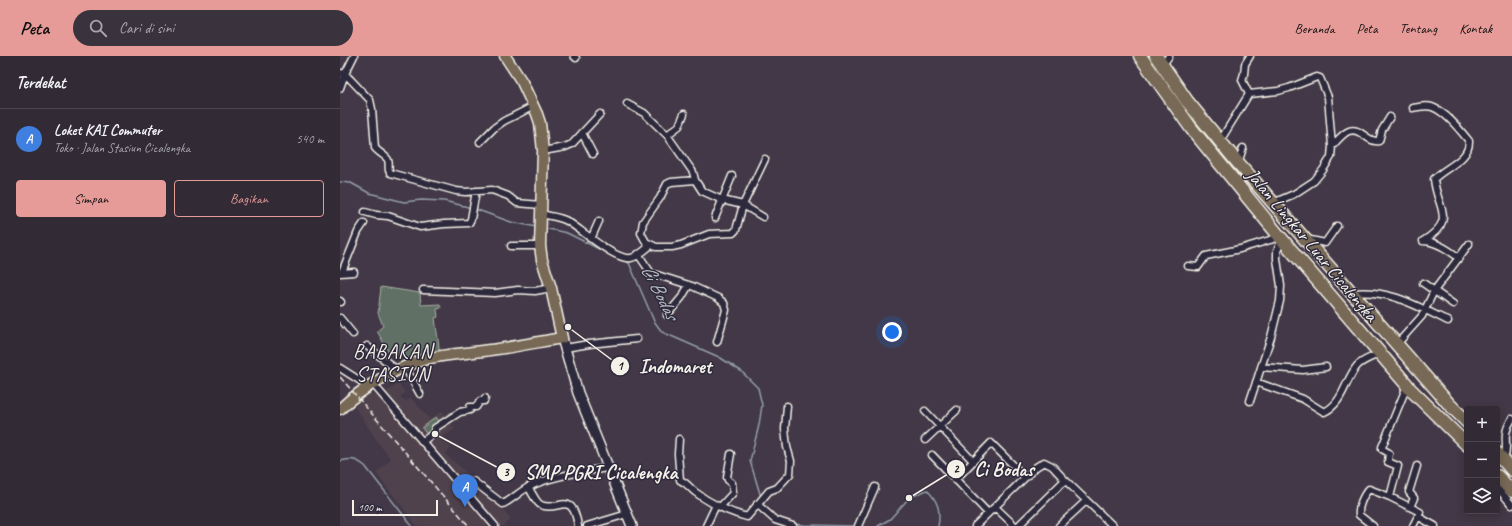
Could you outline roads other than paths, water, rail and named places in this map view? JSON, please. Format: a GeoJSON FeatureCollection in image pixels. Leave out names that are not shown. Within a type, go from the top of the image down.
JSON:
{"type":"FeatureCollection","features":[{"type":"Feature","properties":{"kind":"highway","name":"Jalan Lingkar Luar Cicalengka"},"geometry":{"type":"LineString","coordinates":[[1140,56],[1191,128],[1281,238],[1407,386],[1464,443]]}},
{"type":"Feature","properties":{"kind":"highway","name":"Jalan Lingkar Luar Cicalengka"},"geometry":{"type":"LineString","coordinates":[[1162,59],[1187,100],[1238,163],[1464,419]]}},
{"type":"Feature","properties":{"kind":"highway"},"geometry":{"type":"LineString","coordinates":[[1499,478],[1512,491]]}},
{"type":"Feature","properties":{"kind":"main road"},"geometry":{"type":"LineString","coordinates":[[505,56],[522,82],[534,106],[540,123],[543,151],[540,246],[543,266],[578,393],[632,526]]}},
{"type":"Feature","properties":{"kind":"main road"},"geometry":{"type":"LineString","coordinates":[[341,407],[356,395],[401,368],[440,356],[564,343]]}},
{"type":"Feature","properties":{"kind":"street"},"geometry":{"type":"LineString","coordinates":[[340,88],[342,73],[354,56]]}},
{"type":"Feature","properties":{"kind":"street"},"geometry":{"type":"LineString","coordinates":[[1249,94],[1242,80],[1244,76],[1245,64],[1250,56]]}},
{"type":"Feature","properties":{"kind":"street"},"geometry":{"type":"LineString","coordinates":[[342,73],[370,100],[375,148],[387,158],[389,162],[388,170],[390,173],[456,191],[476,194],[492,190],[508,196],[521,204],[568,221],[591,239],[609,250],[627,258],[632,258],[651,245]]}},
{"type":"Feature","properties":{"kind":"street"},"geometry":{"type":"LineString","coordinates":[[1249,94],[1278,91],[1289,88],[1308,79],[1319,77],[1328,97],[1332,146],[1331,157],[1328,163],[1314,181],[1294,194],[1273,203]]}},
{"type":"Feature","properties":{"kind":"street"},"geometry":{"type":"LineString","coordinates":[[1220,141],[1249,94]]}},
{"type":"Feature","properties":{"kind":"street"},"geometry":{"type":"LineString","coordinates":[[627,104],[644,113],[667,135],[692,172],[702,191],[722,200],[743,205],[763,217]]}},
{"type":"Feature","properties":{"kind":"street"},"geometry":{"type":"LineString","coordinates":[[480,142],[494,128],[504,121],[534,106]]}},
{"type":"Feature","properties":{"kind":"street"},"geometry":{"type":"LineString","coordinates":[[1413,108],[1426,106],[1433,107],[1455,123],[1469,141],[1468,152],[1434,179],[1444,220],[1440,228],[1434,234],[1423,241],[1431,241],[1460,258]]}},
{"type":"Feature","properties":{"kind":"street"},"geometry":{"type":"LineString","coordinates":[[543,151],[568,146],[600,114]]}},
{"type":"Feature","properties":{"kind":"street"},"geometry":{"type":"LineString","coordinates":[[667,135],[677,128],[684,114]]}},
{"type":"Feature","properties":{"kind":"street"},"geometry":{"type":"LineString","coordinates":[[1332,146],[1351,130],[1357,131],[1370,140],[1379,141],[1382,130],[1390,117]]}},
{"type":"Feature","properties":{"kind":"street"},"geometry":{"type":"LineString","coordinates":[[582,133],[593,154]]}},
{"type":"Feature","properties":{"kind":"street"},"geometry":{"type":"LineString","coordinates":[[1238,163],[1243,148]]}},
{"type":"Feature","properties":{"kind":"street"},"geometry":{"type":"LineString","coordinates":[[695,180],[671,182],[667,184],[660,198],[643,222],[642,233],[646,242],[651,245],[672,247],[709,234],[732,233],[736,230],[743,205],[765,160]]}},
{"type":"Feature","properties":{"kind":"street"},"geometry":{"type":"LineString","coordinates":[[715,218],[732,176]]}},
{"type":"Feature","properties":{"kind":"street"},"geometry":{"type":"LineString","coordinates":[[365,212],[388,216],[420,227],[444,224],[465,224],[470,223],[476,194]]}},
{"type":"Feature","properties":{"kind":"street"},"geometry":{"type":"LineString","coordinates":[[591,239],[599,220]]}},
{"type":"Feature","properties":{"kind":"street"},"geometry":{"type":"LineString","coordinates":[[354,272],[341,272],[358,232],[364,222]]}},
{"type":"Feature","properties":{"kind":"street"},"geometry":{"type":"LineString","coordinates":[[1304,239],[1325,243],[1337,226]]}},
{"type":"Feature","properties":{"kind":"street"},"geometry":{"type":"LineString","coordinates":[[1188,266],[1198,267],[1206,256],[1281,238]]}},
{"type":"Feature","properties":{"kind":"street"},"geometry":{"type":"LineString","coordinates":[[1250,401],[1274,328],[1274,321],[1280,301],[1281,286],[1277,251],[1281,238]]}},
{"type":"Feature","properties":{"kind":"street"},"geometry":{"type":"LineString","coordinates":[[1397,344],[1422,316],[1434,291],[1469,244]]}},
{"type":"Feature","properties":{"kind":"street"},"geometry":{"type":"LineString","coordinates":[[511,246],[540,246]]}},
{"type":"Feature","properties":{"kind":"street"},"geometry":{"type":"LineString","coordinates":[[638,254],[651,273],[689,285],[718,298],[725,306],[726,310],[717,342]]}},
{"type":"Feature","properties":{"kind":"street"},"geometry":{"type":"LineString","coordinates":[[1424,283],[1453,304]]}},
{"type":"Feature","properties":{"kind":"street"},"geometry":{"type":"LineString","coordinates":[[667,315],[682,297],[689,285]]}},
{"type":"Feature","properties":{"kind":"street"},"geometry":{"type":"LineString","coordinates":[[423,290],[495,293],[518,290],[535,291],[550,288]]}},
{"type":"Feature","properties":{"kind":"street"},"geometry":{"type":"LineString","coordinates":[[1352,292],[1366,291],[1382,293],[1408,301],[1448,321]]}},
{"type":"Feature","properties":{"kind":"street"},"geometry":{"type":"LineString","coordinates":[[340,318],[354,334]]}},
{"type":"Feature","properties":{"kind":"street"},"geometry":{"type":"LineString","coordinates":[[564,343],[589,344],[637,339]]}},
{"type":"Feature","properties":{"kind":"street"},"geometry":{"type":"LineString","coordinates":[[367,346],[401,368],[420,394]]}},
{"type":"Feature","properties":{"kind":"street"},"geometry":{"type":"LineString","coordinates":[[1256,382],[1303,399],[1324,412],[1331,408],[1340,396],[1358,365],[1380,353]]}},
{"type":"Feature","properties":{"kind":"street"},"geometry":{"type":"LineString","coordinates":[[1261,367],[1303,370],[1326,367]]}},
{"type":"Feature","properties":{"kind":"street"},"geometry":{"type":"LineString","coordinates":[[340,368],[371,386],[495,526]]}},
{"type":"Feature","properties":{"kind":"street"},"geometry":{"type":"LineString","coordinates":[[1390,497],[1398,466],[1388,462],[1389,453],[1382,449],[1407,386]]}},
{"type":"Feature","properties":{"kind":"street"},"geometry":{"type":"LineString","coordinates":[[422,442],[435,432],[435,428],[460,412],[470,410],[470,407],[476,407],[480,401],[484,401],[486,398]]}},
{"type":"Feature","properties":{"kind":"street"},"geometry":{"type":"LineString","coordinates":[[679,440],[678,454],[680,480],[686,482],[694,491],[730,513],[747,517],[768,491],[777,488],[790,474],[791,461],[787,447],[786,434],[787,406]]}},
{"type":"Feature","properties":{"kind":"street"},"geometry":{"type":"LineString","coordinates":[[925,440],[957,410]]}},
{"type":"Feature","properties":{"kind":"street"},"geometry":{"type":"LineString","coordinates":[[925,412],[973,461]]}},
{"type":"Feature","properties":{"kind":"street"},"geometry":{"type":"LineString","coordinates":[[1507,464],[1505,430],[1512,419]]}},
{"type":"Feature","properties":{"kind":"street"},"geometry":{"type":"LineString","coordinates":[[955,480],[991,443],[1025,477]]}},
{"type":"Feature","properties":{"kind":"street"},"geometry":{"type":"LineString","coordinates":[[706,526],[718,506],[733,493],[732,483],[727,477],[732,454]]}},
{"type":"Feature","properties":{"kind":"street"},"geometry":{"type":"LineString","coordinates":[[932,455],[988,513]]}},
{"type":"Feature","properties":{"kind":"street"},"geometry":{"type":"LineString","coordinates":[[975,526],[1025,477],[1044,462],[1052,466],[1109,525]]}},
{"type":"Feature","properties":{"kind":"street"},"geometry":{"type":"LineString","coordinates":[[1410,507],[1414,498],[1409,492],[1417,466]]}},
{"type":"Feature","properties":{"kind":"street"},"geometry":{"type":"LineString","coordinates":[[460,487],[473,481],[503,504],[528,487],[558,478],[608,468]]}},
{"type":"Feature","properties":{"kind":"street"},"geometry":{"type":"LineString","coordinates":[[995,507],[1016,526],[1065,480]]}},
{"type":"Feature","properties":{"kind":"street"},"geometry":{"type":"LineString","coordinates":[[528,487],[542,506],[551,506],[564,503],[568,505],[576,515],[578,526]]}},
{"type":"Feature","properties":{"kind":"street"},"geometry":{"type":"LineString","coordinates":[[859,523],[875,487]]}},
{"type":"Feature","properties":{"kind":"street"},"geometry":{"type":"LineString","coordinates":[[1374,526],[1359,515],[1360,504],[1367,491],[1372,489],[1420,512],[1413,526]]}},
{"type":"Feature","properties":{"kind":"street"},"geometry":{"type":"LineString","coordinates":[[1500,491],[1512,505]]}},
{"type":"Feature","properties":{"kind":"street"},"geometry":{"type":"LineString","coordinates":[[1059,526],[1086,501]]}},
{"type":"Feature","properties":{"kind":"street"},"geometry":{"type":"LineString","coordinates":[[758,503],[775,520],[793,526]]}},
{"type":"Feature","properties":{"kind":"street"},"geometry":{"type":"LineString","coordinates":[[587,526],[627,514]]}},
{"type":"Feature","properties":{"kind":"street"},"geometry":{"type":"LineString","coordinates":[[1418,517],[1435,526]]}},
{"type":"Feature","properties":{"kind":"waterway","name":"Ci Bodas"},"geometry":{"type":"LineString","coordinates":[[340,182],[351,183],[369,193],[404,202],[421,200],[444,201],[472,208]]}},
{"type":"Feature","properties":{"kind":"waterway","name":"Ci Bodas"},"geometry":{"type":"LineString","coordinates":[[475,209],[511,222],[537,227]]}},
{"type":"Feature","properties":{"kind":"waterway","name":"Ci Bodas"},"geometry":{"type":"LineString","coordinates":[[544,228],[567,233],[605,252]]}},
{"type":"Feature","properties":{"kind":"waterway","name":"Ci Bodas"},"geometry":{"type":"LineString","coordinates":[[623,260],[629,263],[654,321],[662,332],[719,357],[741,371],[758,388],[762,405],[759,425],[750,461],[761,497]]}},
{"type":"Feature","properties":{"kind":"waterway"},"geometry":{"type":"LineString","coordinates":[[340,461],[353,460],[365,466],[412,526]]}},
{"type":"Feature","properties":{"kind":"waterway","name":"Ci Bodas"},"geometry":{"type":"LineString","coordinates":[[878,526],[890,519],[909,498],[927,490],[934,498],[938,506],[938,526]]}},
{"type":"Feature","properties":{"kind":"waterway","name":"Ci Bodas"},"geometry":{"type":"LineString","coordinates":[[762,501],[767,510]]}},
{"type":"Feature","properties":{"kind":"waterway","name":"Ci Bodas"},"geometry":{"type":"LineString","coordinates":[[794,524],[856,526]]}},
{"type":"Feature","properties":{"kind":"railway"},"geometry":{"type":"LineString","coordinates":[[340,377],[469,526]]}},
{"type":"Feature","properties":{"kind":"place","name":"Indomaret"},"geometry":{"type":"Point","coordinates":[568,327]}},
{"type":"Feature","properties":{"kind":"place","name":"SMP PGRI Cicalengka"},"geometry":{"type":"Point","coordinates":[435,434]}},
{"type":"Feature","properties":{"kind":"place","name":"Ci Bodas"},"geometry":{"type":"Point","coordinates":[909,498]}},
{"type":"Feature","properties":{"kind":"place","name":"Loket KAI Commuter"},"geometry":{"type":"Point","coordinates":[465,507]}},
{"type":"Feature","properties":{"kind":"district","name":"BABAKAN STASIUN"},"geometry":{"type":"Point","coordinates":[393,362]}}]}
